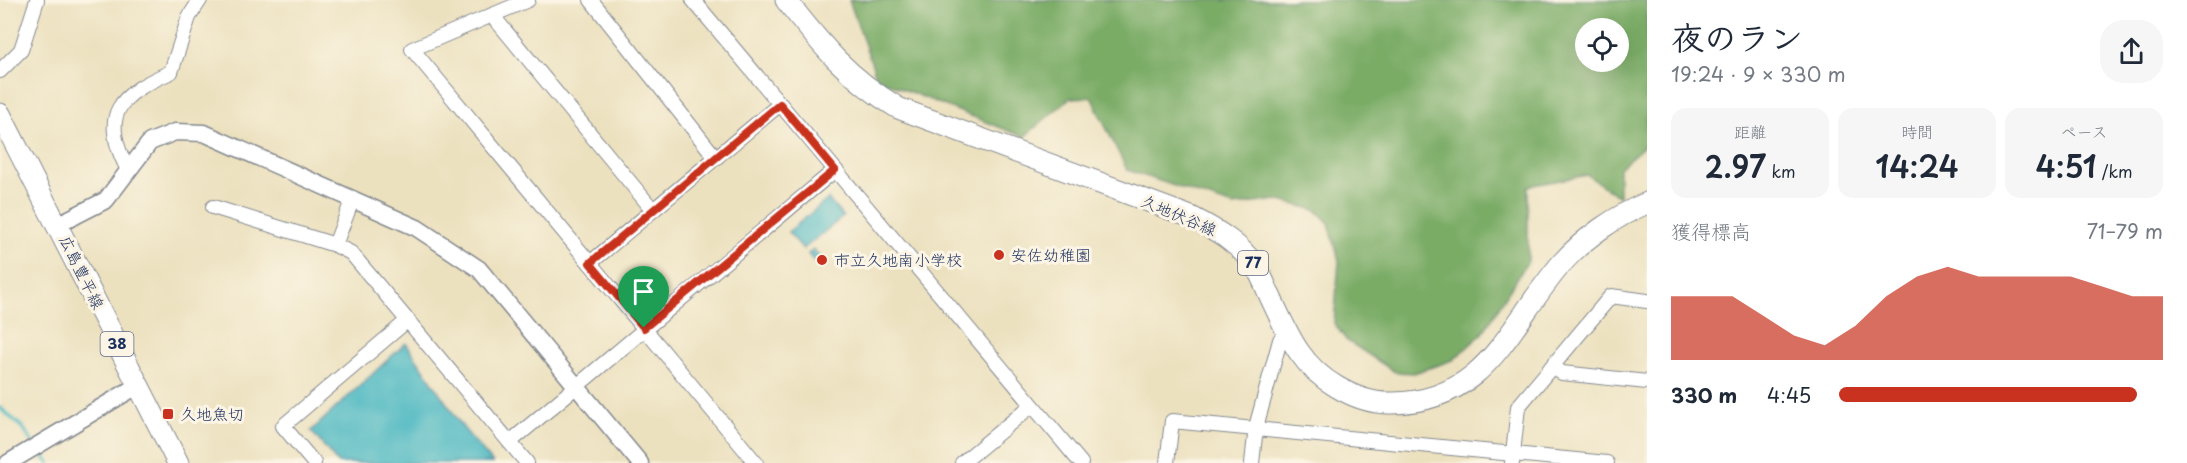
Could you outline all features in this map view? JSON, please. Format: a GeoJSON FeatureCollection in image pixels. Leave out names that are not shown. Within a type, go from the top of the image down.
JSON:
{"type":"FeatureCollection","features":[{"type":"Feature","properties":{"kind":"main road","name":"久地伏谷線"},"geometry":{"type":"LineString","coordinates":[[786,0],[832,58],[866,88],[898,108],[1191,217],[1216,230],[1238,245],[1257,267],[1286,331],[1299,354],[1318,376],[1349,394],[1380,404],[1418,403],[1449,393],[1487,365],[1562,263],[1617,218],[1647,203]]}},
{"type":"Feature","properties":{"kind":"main road","name":"広島豊平線"},"geometry":{"type":"LineString","coordinates":[[0,114],[59,225],[137,386],[178,463]]}},
{"type":"Feature","properties":{"kind":"street"},"geometry":{"type":"LineString","coordinates":[[0,71],[21,50],[37,0]]}},
{"type":"Feature","properties":{"kind":"street"},"geometry":{"type":"LineString","coordinates":[[128,170],[117,149],[114,118],[131,92],[171,72],[189,16],[200,0]]}},
{"type":"Feature","properties":{"kind":"street"},"geometry":{"type":"LineString","coordinates":[[528,0],[412,49],[756,463]]}},
{"type":"Feature","properties":{"kind":"street"},"geometry":{"type":"LineString","coordinates":[[591,0],[716,158]]}},
{"type":"Feature","properties":{"kind":"street"},"geometry":{"type":"LineString","coordinates":[[693,0],[1081,463]]}},
{"type":"Feature","properties":{"kind":"street"},"geometry":{"type":"LineString","coordinates":[[492,15],[653,210]]}},
{"type":"Feature","properties":{"kind":"street"},"geometry":{"type":"LineString","coordinates":[[590,263],[780,104]]}},
{"type":"Feature","properties":{"kind":"street"},"geometry":{"type":"LineString","coordinates":[[59,225],[106,200],[150,142],[175,132],[204,133],[417,228],[479,268],[640,463]]}},
{"type":"Feature","properties":{"kind":"street"},"geometry":{"type":"LineString","coordinates":[[510,442],[835,170]]}},
{"type":"Feature","properties":{"kind":"street"},"geometry":{"type":"LineString","coordinates":[[335,245],[352,198]]}},
{"type":"Feature","properties":{"kind":"street"},"geometry":{"type":"LineString","coordinates":[[213,207],[335,245],[351,253],[527,463]]}},
{"type":"Feature","properties":{"kind":"street"},"geometry":{"type":"LineString","coordinates":[[1513,458],[1518,407],[1611,296],[1647,301]]}},
{"type":"Feature","properties":{"kind":"street"},"geometry":{"type":"LineString","coordinates":[[314,463],[283,426],[408,320]]}},
{"type":"Feature","properties":{"kind":"street"},"geometry":{"type":"LineString","coordinates":[[1252,463],[1256,427],[1280,340],[1286,331]]}},
{"type":"Feature","properties":{"kind":"street"},"geometry":{"type":"LineString","coordinates":[[1552,366],[1562,373],[1647,382]]}},
{"type":"Feature","properties":{"kind":"street"},"geometry":{"type":"LineString","coordinates":[[8,463],[137,386]]}},
{"type":"Feature","properties":{"kind":"street"},"geometry":{"type":"LineString","coordinates":[[967,462],[1031,406]]}},
{"type":"Feature","properties":{"kind":"street"},"geometry":{"type":"LineString","coordinates":[[1167,463],[1172,421],[1256,427],[1513,458],[1607,463]]}},
{"type":"Feature","properties":{"kind":"green space"},"geometry":{"type":"Polygon","coordinates":[[[849,0],[1647,0],[1647,147],[1644,146],[1619,168],[1619,197],[1587,175],[1528,186],[1528,261],[1482,334],[1453,360],[1414,373],[1395,372],[1346,340],[1334,323],[1339,261],[1329,223],[1316,210],[1276,200],[1233,206],[1127,170],[1091,97],[1070,98],[1024,137],[877,79],[849,0]]]}},
{"type":"Feature","properties":{"kind":"water"},"geometry":{"type":"Polygon","coordinates":[[[828,199],[843,217],[803,249],[788,232],[828,199]]]}},
{"type":"Feature","properties":{"kind":"water"},"geometry":{"type":"Polygon","coordinates":[[[813,249],[826,265],[820,269],[808,254],[813,249]]]}},
{"type":"Feature","properties":{"kind":"water"},"geometry":{"type":"Polygon","coordinates":[[[406,343],[464,429],[493,463],[338,463],[311,431],[406,343]]]}},
{"type":"Feature","properties":{"kind":"waterway"},"geometry":{"type":"LineString","coordinates":[[0,408],[23,428],[32,442]]}},
{"type":"Feature","properties":{"kind":"waterway"},"geometry":{"type":"LineString","coordinates":[[39,450],[49,463]]}},
{"type":"Feature","properties":{"kind":"place","name":"安佐幼稚園"},"geometry":{"type":"Point","coordinates":[999,255]}},
{"type":"Feature","properties":{"kind":"place","name":"市立久地南小学校"},"geometry":{"type":"Point","coordinates":[822,260]}},
{"type":"Feature","properties":{"kind":"place","name":"久地魚切"},"geometry":{"type":"Point","coordinates":[168,414]}},
{"type":"Feature","properties":{"kind":"route"},"geometry":{"type":"LineString","coordinates":[[780,104],[835,170],[644,328],[590,263],[780,104]]}}]}
